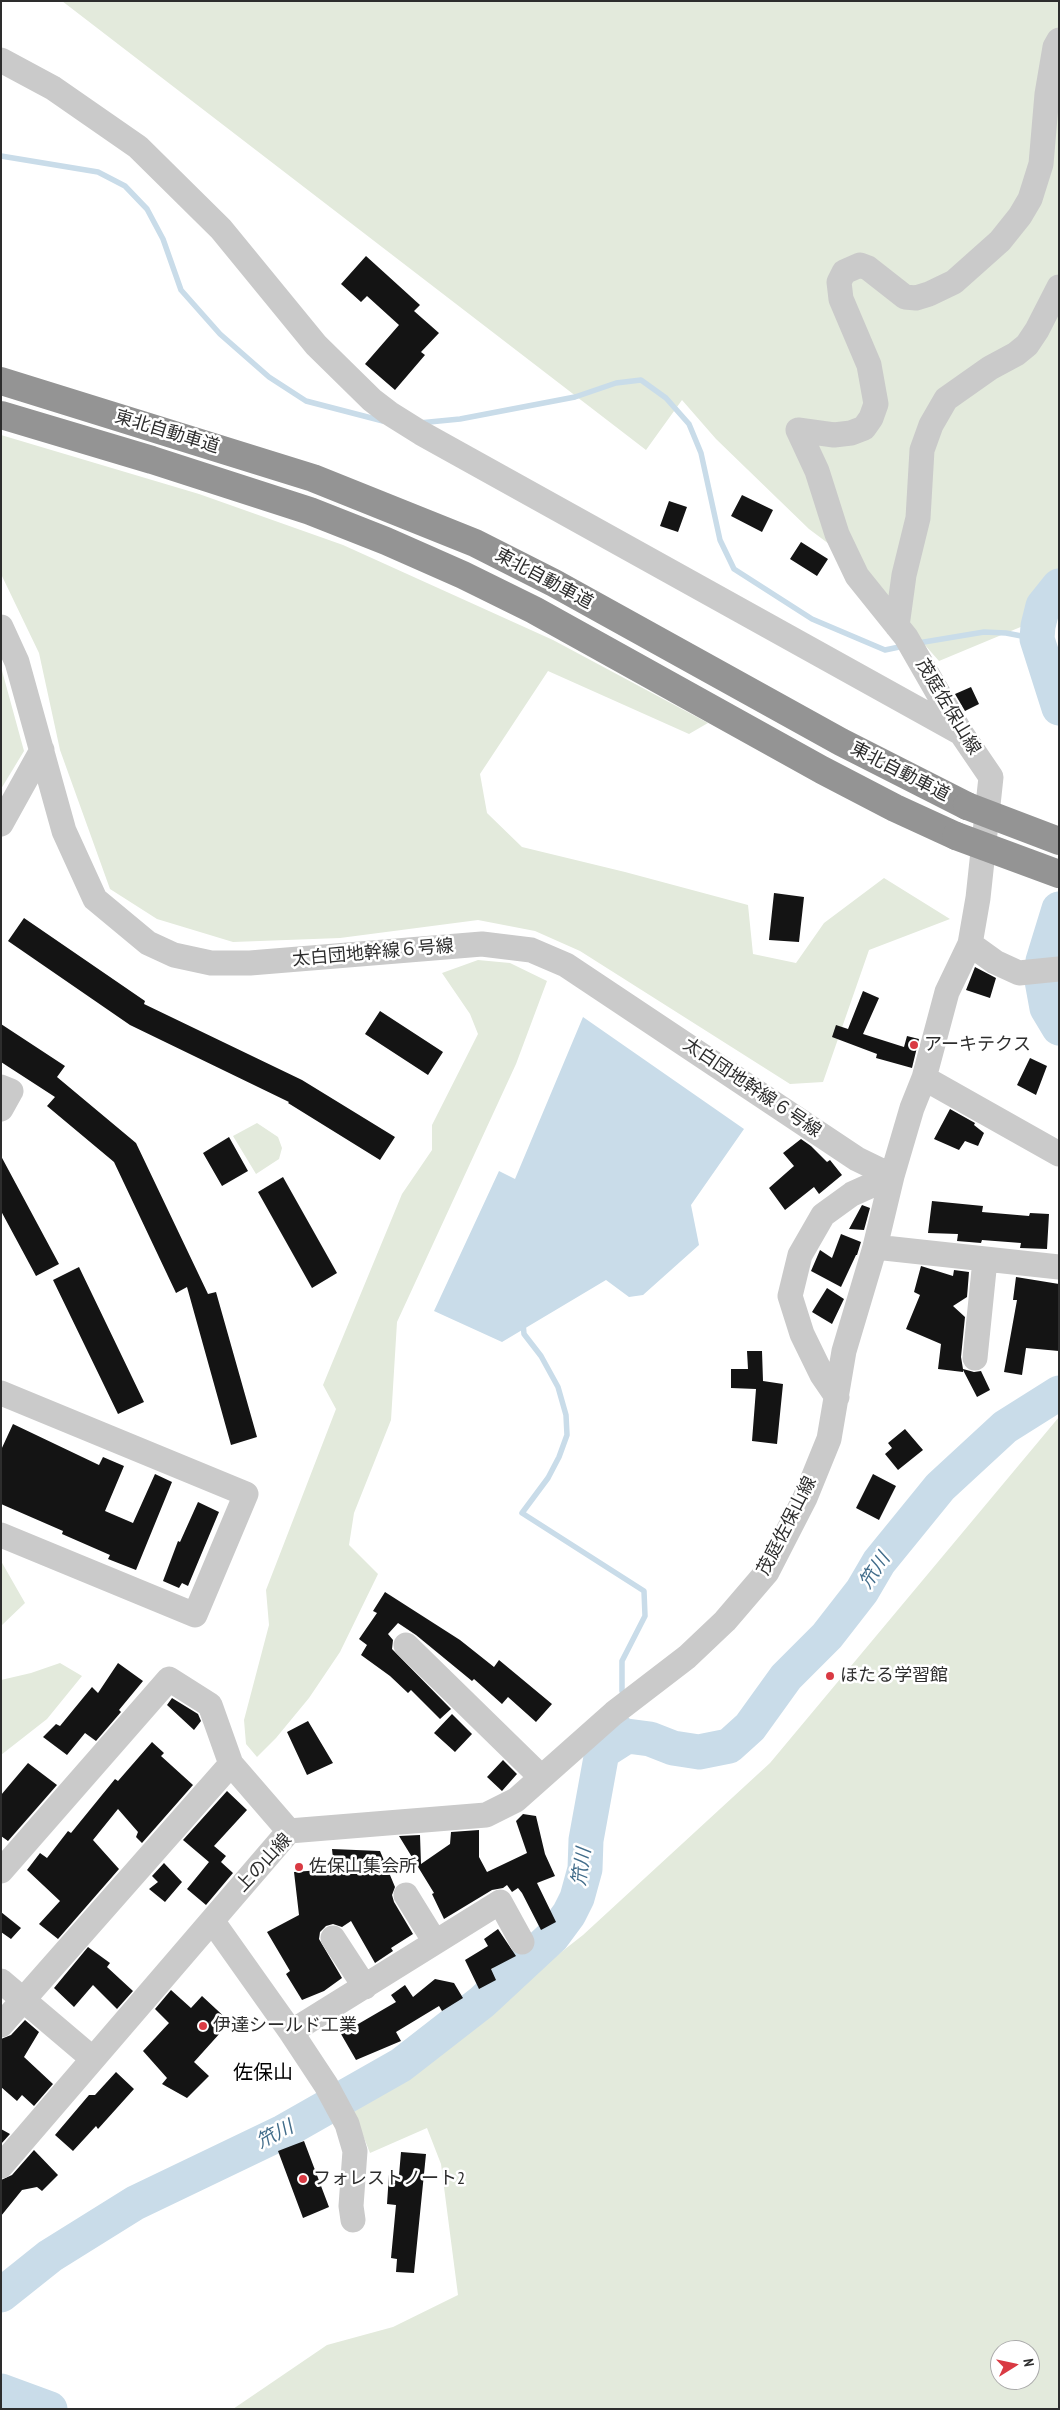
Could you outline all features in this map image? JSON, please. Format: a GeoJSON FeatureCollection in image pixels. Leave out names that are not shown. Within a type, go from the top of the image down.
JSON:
{"type":"FeatureCollection","features":[{"type":"Feature","properties":{"kind":"highway","name":"東北自動車道"},"geometry":{"type":"LineString","coordinates":[[1,381],[314,478],[475,543],[554,583],[841,742],[967,806],[1059,841]]}},
{"type":"Feature","properties":{"kind":"highway","name":"東北自動車道"},"geometry":{"type":"LineString","coordinates":[[1,415],[152,460],[310,511],[395,544],[534,610],[822,770],[895,808],[956,836],[1059,874]]}},
{"type":"Feature","properties":{"kind":"street","name":"茂庭佐保山線"},"geometry":{"type":"LineString","coordinates":[[614,1713],[687,1657],[725,1621],[767,1572],[805,1498],[829,1439],[844,1352],[875,1247],[892,1176],[912,1108],[924,1078],[947,992],[970,944],[978,898],[991,777],[961,732],[906,639],[857,576],[837,534],[816,471],[798,430],[834,435],[851,433],[864,428],[872,418],[876,404],[869,365],[841,299],[839,282],[844,272],[860,265],[868,268],[905,297],[916,298],[930,294],[954,282],[1000,240],[1020,216],[1036,184],[1041,164],[1047,94],[1055,47],[1059,40]]}},
{"type":"Feature","properties":{"kind":"street"},"geometry":{"type":"LineString","coordinates":[[1,60],[53,88],[138,147],[221,229],[316,345],[372,400],[397,418],[421,434],[961,732]]}},
{"type":"Feature","properties":{"kind":"street"},"geometry":{"type":"LineString","coordinates":[[906,639],[904,575],[918,518],[922,450],[931,425],[946,399],[1027,345],[1038,330],[1059,287]]}},
{"type":"Feature","properties":{"kind":"street","name":"太白団地幹線６号線"},"geometry":{"type":"LineString","coordinates":[[1,628],[17,662],[64,831],[95,898],[148,943],[174,955],[211,963],[250,963],[482,944],[531,950],[566,964],[857,1159],[892,1176]]}},
{"type":"Feature","properties":{"kind":"street"},"geometry":{"type":"LineString","coordinates":[[1,824],[42,750]]}},
{"type":"Feature","properties":{"kind":"street"},"geometry":{"type":"LineString","coordinates":[[970,944],[995,962],[1019,973],[1059,969]]}},
{"type":"Feature","properties":{"kind":"street"},"geometry":{"type":"LineString","coordinates":[[924,1078],[1059,1154]]}},
{"type":"Feature","properties":{"kind":"street"},"geometry":{"type":"LineString","coordinates":[[1,1087],[12,1091],[1,1109]]}},
{"type":"Feature","properties":{"kind":"street"},"geometry":{"type":"LineString","coordinates":[[837,1398],[822,1375],[802,1334],[790,1296],[800,1255],[823,1215],[852,1194],[892,1176]]}},
{"type":"Feature","properties":{"kind":"street"},"geometry":{"type":"LineString","coordinates":[[875,1247],[1059,1267]]}},
{"type":"Feature","properties":{"kind":"street"},"geometry":{"type":"LineString","coordinates":[[975,1358],[985,1260]]}},
{"type":"Feature","properties":{"kind":"street"},"geometry":{"type":"LineString","coordinates":[[1,1393],[246,1494],[195,1615],[1,1535]]}},
{"type":"Feature","properties":{"kind":"street"},"geometry":{"type":"LineString","coordinates":[[406,1646],[541,1777]]}},
{"type":"Feature","properties":{"kind":"street"},"geometry":{"type":"LineString","coordinates":[[1,1871],[169,1679],[210,1705],[230,1764],[289,1831]]}},
{"type":"Feature","properties":{"kind":"street","name":"上の山線"},"geometry":{"type":"LineString","coordinates":[[1,2166],[213,1922],[289,1831],[486,1815],[516,1800],[614,1713]]}},
{"type":"Feature","properties":{"kind":"street"},"geometry":{"type":"LineString","coordinates":[[1,2025],[230,1764]]}},
{"type":"Feature","properties":{"kind":"street"},"geometry":{"type":"LineString","coordinates":[[406,1895],[435,1942]]}},
{"type":"Feature","properties":{"kind":"street"},"geometry":{"type":"LineString","coordinates":[[291,2032],[500,1902],[522,1942]]}},
{"type":"Feature","properties":{"kind":"street"},"geometry":{"type":"LineString","coordinates":[[213,1922],[291,2032],[326,2085],[347,2124],[355,2151],[353,2220]]}},
{"type":"Feature","properties":{"kind":"street"},"geometry":{"type":"LineString","coordinates":[[333,1938],[365,1987]]}},
{"type":"Feature","properties":{"kind":"street"},"geometry":{"type":"LineString","coordinates":[[1,1981],[93,2059]]}},
{"type":"Feature","properties":{"kind":"shaded area"},"geometry":{"type":"Polygon","coordinates":[[[62,1],[1059,1],[1059,611],[939,661],[849,559],[809,529],[716,439],[682,400],[646,450],[62,1]]]}},
{"type":"Feature","properties":{"kind":"shaded area"},"geometry":{"type":"Polygon","coordinates":[[[1,435],[199,494],[343,545],[553,640],[708,723],[689,734],[548,671],[480,774],[487,813],[522,847],[748,905],[753,954],[796,963],[824,923],[884,878],[950,919],[869,950],[823,1082],[790,1084],[580,951],[535,931],[478,920],[340,938],[233,942],[157,919],[110,889],[60,750],[39,653],[1,574],[1,435]]]}},
{"type":"Feature","properties":{"kind":"shaded area"},"geometry":{"type":"Polygon","coordinates":[[[1,667],[24,751],[1,789],[1,667]]]}},
{"type":"Feature","properties":{"kind":"shaded area"},"geometry":{"type":"Polygon","coordinates":[[[478,960],[510,963],[547,981],[516,1064],[397,1322],[391,1420],[354,1513],[349,1545],[378,1574],[340,1652],[309,1698],[276,1738],[257,1757],[246,1744],[244,1720],[269,1625],[266,1590],[336,1409],[323,1385],[402,1194],[432,1150],[432,1125],[478,1034],[470,1014],[442,973],[478,960]]]}},
{"type":"Feature","properties":{"kind":"shaded area"},"geometry":{"type":"Polygon","coordinates":[[[257,1123],[278,1137],[282,1148],[279,1159],[256,1174],[233,1136],[257,1123]]]}},
{"type":"Feature","properties":{"kind":"shaded area"},"geometry":{"type":"Polygon","coordinates":[[[1059,1417],[1059,2409],[233,2409],[327,2345],[393,2327],[458,2295],[441,2164],[427,2128],[370,2153],[352,2108],[440,2047],[583,1935],[770,1763],[1059,1417]]]}},
{"type":"Feature","properties":{"kind":"shaded area"},"geometry":{"type":"Polygon","coordinates":[[[1,1561],[25,1603],[1,1626],[1,1561]]]}},
{"type":"Feature","properties":{"kind":"shaded area"},"geometry":{"type":"Polygon","coordinates":[[[60,1663],[82,1676],[47,1719],[1,1755],[1,1680],[31,1673],[60,1663]]]}},
{"type":"Feature","properties":{"kind":"water"},"geometry":{"type":"Polygon","coordinates":[[[583,1017],[744,1129],[691,1205],[699,1245],[643,1295],[629,1297],[606,1280],[502,1342],[434,1311],[499,1171],[515,1179],[583,1017]]]}},
{"type":"Feature","properties":{"kind":"building"},"geometry":{"type":"Polygon","coordinates":[[[366,256],[420,305],[414,311],[439,333],[421,352],[425,355],[395,390],[365,364],[399,325],[367,296],[361,302],[341,284],[366,256]]]}},
{"type":"Feature","properties":{"kind":"building"},"geometry":{"type":"Polygon","coordinates":[[[742,495],[773,510],[762,532],[731,516],[742,495]]]}},
{"type":"Feature","properties":{"kind":"building"},"geometry":{"type":"Polygon","coordinates":[[[669,501],[687,507],[678,532],[660,526],[669,501]]]}},
{"type":"Feature","properties":{"kind":"building"},"geometry":{"type":"Polygon","coordinates":[[[801,542],[828,559],[817,576],[790,559],[801,542]]]}},
{"type":"Feature","properties":{"kind":"building"},"geometry":{"type":"Polygon","coordinates":[[[971,687],[979,704],[965,711],[955,694],[971,687]]]}},
{"type":"Feature","properties":{"kind":"building"},"geometry":{"type":"Polygon","coordinates":[[[774,893],[804,897],[799,942],[769,940],[774,893]]]}},
{"type":"Feature","properties":{"kind":"building"},"geometry":{"type":"Polygon","coordinates":[[[24,918],[145,1001],[144,1004],[302,1080],[395,1137],[380,1160],[289,1102],[130,1025],[8,941],[24,918]]]}},
{"type":"Feature","properties":{"kind":"building"},"geometry":{"type":"Polygon","coordinates":[[[975,967],[996,978],[990,998],[966,990],[975,967]]]}},
{"type":"Feature","properties":{"kind":"building"},"geometry":{"type":"Polygon","coordinates":[[[863,991],[879,998],[863,1034],[904,1047],[907,1036],[919,1039],[912,1068],[876,1058],[877,1054],[832,1037],[836,1025],[848,1029],[863,991]]]}},
{"type":"Feature","properties":{"kind":"building"},"geometry":{"type":"Polygon","coordinates":[[[380,1011],[443,1052],[428,1075],[365,1034],[380,1011]]]}},
{"type":"Feature","properties":{"kind":"building"},"geometry":{"type":"Polygon","coordinates":[[[1,1024],[65,1066],[57,1077],[136,1143],[208,1294],[216,1292],[257,1437],[231,1445],[187,1287],[176,1293],[114,1162],[47,1106],[55,1097],[1,1062],[1,1024]]]}},
{"type":"Feature","properties":{"kind":"building"},"geometry":{"type":"Polygon","coordinates":[[[1030,1058],[1047,1066],[1036,1095],[1017,1085],[1030,1058]]]}},
{"type":"Feature","properties":{"kind":"building"},"geometry":{"type":"Polygon","coordinates":[[[950,1109],[975,1123],[974,1125],[984,1133],[978,1146],[965,1141],[959,1150],[934,1139],[950,1109]]]}},
{"type":"Feature","properties":{"kind":"building"},"geometry":{"type":"Polygon","coordinates":[[[229,1137],[248,1171],[222,1186],[203,1153],[229,1137]]]}},
{"type":"Feature","properties":{"kind":"building"},"geometry":{"type":"Polygon","coordinates":[[[801,1139],[827,1162],[830,1160],[842,1175],[819,1194],[814,1187],[785,1210],[769,1188],[794,1166],[783,1153],[801,1139]]]}},
{"type":"Feature","properties":{"kind":"building"},"geometry":{"type":"Polygon","coordinates":[[[1,1156],[59,1264],[36,1276],[1,1211],[1,1156]]]}},
{"type":"Feature","properties":{"kind":"building"},"geometry":{"type":"Polygon","coordinates":[[[283,1177],[337,1273],[312,1288],[258,1192],[283,1177]]]}},
{"type":"Feature","properties":{"kind":"building"},"geometry":{"type":"Polygon","coordinates":[[[932,1201],[983,1206],[982,1212],[1029,1216],[1030,1213],[1049,1214],[1047,1249],[1020,1248],[1021,1243],[982,1240],[981,1243],[957,1241],[958,1234],[928,1233],[932,1201]]]}},
{"type":"Feature","properties":{"kind":"building"},"geometry":{"type":"Polygon","coordinates":[[[862,1205],[870,1208],[864,1230],[849,1229],[862,1205]]]}},
{"type":"Feature","properties":{"kind":"building"},"geometry":{"type":"Polygon","coordinates":[[[841,1234],[861,1242],[857,1255],[841,1287],[811,1271],[820,1250],[832,1258],[841,1234]]]}},
{"type":"Feature","properties":{"kind":"building"},"geometry":{"type":"Polygon","coordinates":[[[921,1266],[953,1276],[954,1270],[969,1272],[967,1297],[953,1306],[965,1317],[961,1357],[963,1369],[974,1372],[981,1371],[990,1390],[977,1397],[963,1370],[963,1372],[938,1369],[941,1344],[906,1329],[920,1295],[914,1292],[921,1266]]]}},
{"type":"Feature","properties":{"kind":"building"},"geometry":{"type":"Polygon","coordinates":[[[79,1267],[144,1402],[118,1414],[53,1280],[79,1267]]]}},
{"type":"Feature","properties":{"kind":"building"},"geometry":{"type":"Polygon","coordinates":[[[1016,1277],[1059,1284],[1059,1351],[1026,1348],[1022,1375],[1004,1372],[1017,1300],[1013,1300],[1016,1277]]]}},
{"type":"Feature","properties":{"kind":"building"},"geometry":{"type":"Polygon","coordinates":[[[827,1288],[844,1299],[832,1324],[812,1312],[827,1288]]]}},
{"type":"Feature","properties":{"kind":"building"},"geometry":{"type":"Polygon","coordinates":[[[747,1351],[762,1351],[763,1381],[783,1384],[777,1444],[752,1441],[756,1389],[731,1388],[731,1369],[748,1369],[747,1351]]]}},
{"type":"Feature","properties":{"kind":"building"},"geometry":{"type":"Polygon","coordinates":[[[13,1424],[99,1465],[103,1457],[124,1466],[105,1511],[133,1523],[155,1474],[172,1482],[136,1570],[108,1559],[110,1555],[62,1534],[63,1531],[1,1504],[1,1450],[13,1424]]]}},
{"type":"Feature","properties":{"kind":"building"},"geometry":{"type":"Polygon","coordinates":[[[905,1429],[923,1450],[898,1470],[885,1454],[892,1448],[888,1443],[905,1429]]]}},
{"type":"Feature","properties":{"kind":"building"},"geometry":{"type":"Polygon","coordinates":[[[873,1474],[896,1486],[879,1520],[856,1508],[873,1474]]]}},
{"type":"Feature","properties":{"kind":"building"},"geometry":{"type":"Polygon","coordinates":[[[198,1502],[219,1512],[188,1586],[182,1583],[179,1588],[163,1581],[178,1541],[180,1542],[198,1502]]]}},
{"type":"Feature","properties":{"kind":"building"},"geometry":{"type":"Polygon","coordinates":[[[385,1592],[460,1640],[494,1667],[499,1660],[552,1704],[536,1722],[508,1697],[502,1704],[474,1679],[472,1681],[416,1635],[398,1623],[388,1634],[393,1640],[392,1649],[451,1709],[440,1719],[411,1690],[408,1693],[390,1676],[361,1655],[367,1645],[359,1639],[377,1613],[373,1611],[385,1592]]]}},
{"type":"Feature","properties":{"kind":"building"},"geometry":{"type":"Polygon","coordinates":[[[118,1663],[143,1681],[119,1710],[121,1712],[96,1741],[85,1733],[67,1755],[43,1737],[56,1724],[60,1726],[92,1687],[98,1693],[118,1663]]]}},
{"type":"Feature","properties":{"kind":"building"},"geometry":{"type":"Polygon","coordinates":[[[172,1698],[198,1714],[201,1721],[194,1730],[167,1705],[172,1698]]]}},
{"type":"Feature","properties":{"kind":"building"},"geometry":{"type":"Polygon","coordinates":[[[452,1714],[472,1734],[455,1752],[434,1733],[452,1714]]]}},
{"type":"Feature","properties":{"kind":"building"},"geometry":{"type":"Polygon","coordinates":[[[308,1721],[333,1763],[307,1775],[287,1732],[308,1721]]]}},
{"type":"Feature","properties":{"kind":"building"},"geometry":{"type":"Polygon","coordinates":[[[152,1742],[164,1753],[161,1756],[193,1785],[142,1843],[136,1837],[138,1832],[118,1809],[93,1840],[119,1869],[58,1939],[39,1924],[60,1901],[27,1870],[40,1853],[47,1858],[68,1831],[71,1833],[115,1779],[118,1781],[152,1742]]]}},
{"type":"Feature","properties":{"kind":"building"},"geometry":{"type":"Polygon","coordinates":[[[503,1760],[517,1774],[502,1791],[487,1777],[503,1760]]]}},
{"type":"Feature","properties":{"kind":"building"},"geometry":{"type":"Polygon","coordinates":[[[28,1763],[57,1785],[8,1841],[1,1836],[1,1795],[28,1763]]]}},
{"type":"Feature","properties":{"kind":"building"},"geometry":{"type":"Polygon","coordinates":[[[227,1791],[247,1810],[214,1846],[226,1856],[221,1862],[233,1873],[206,1905],[187,1889],[209,1862],[183,1840],[227,1791]]]}},
{"type":"Feature","properties":{"kind":"building"},"geometry":{"type":"Polygon","coordinates":[[[523,1814],[536,1816],[545,1854],[555,1876],[537,1883],[556,1922],[541,1930],[522,1893],[518,1888],[512,1892],[507,1885],[503,1888],[492,1890],[444,1919],[432,1894],[434,1893],[399,1836],[420,1835],[421,1864],[450,1844],[451,1832],[479,1830],[479,1857],[487,1872],[527,1853],[516,1821],[523,1814]]]}},
{"type":"Feature","properties":{"kind":"building"},"geometry":{"type":"Polygon","coordinates":[[[332,1849],[380,1851],[395,1887],[392,1895],[394,1902],[413,1934],[391,1948],[393,1951],[375,1963],[351,1921],[342,1927],[333,1924],[326,1926],[320,1932],[319,1939],[342,1978],[324,1991],[302,2000],[286,1974],[290,1971],[267,1932],[299,1915],[294,1872],[334,1869],[332,1849]]]}},
{"type":"Feature","properties":{"kind":"building"},"geometry":{"type":"Polygon","coordinates":[[[164,1863],[182,1882],[165,1902],[149,1889],[158,1882],[152,1876],[164,1863]]]}},
{"type":"Feature","properties":{"kind":"building"},"geometry":{"type":"Polygon","coordinates":[[[1,1912],[21,1928],[11,1939],[1,1932],[1,1912]]]}},
{"type":"Feature","properties":{"kind":"building"},"geometry":{"type":"Polygon","coordinates":[[[498,1929],[516,1956],[491,1969],[496,1980],[479,1989],[465,1960],[488,1946],[484,1939],[498,1929]]]}},
{"type":"Feature","properties":{"kind":"building"},"geometry":{"type":"Polygon","coordinates":[[[88,1947],[110,1963],[107,1967],[133,1991],[117,2009],[93,1985],[74,2007],[54,1988],[88,1947]]]}},
{"type":"Feature","properties":{"kind":"building"},"geometry":{"type":"Polygon","coordinates":[[[435,1979],[454,1983],[463,1998],[442,2011],[439,2006],[396,2032],[401,2041],[356,2060],[341,2034],[396,2002],[391,1995],[405,1985],[413,1997],[435,1979]]]}},
{"type":"Feature","properties":{"kind":"building"},"geometry":{"type":"Polygon","coordinates":[[[171,1990],[191,2008],[202,1996],[230,2022],[194,2062],[209,2076],[187,2098],[162,2084],[167,2078],[143,2051],[169,2023],[155,2009],[171,1990]]]}},
{"type":"Feature","properties":{"kind":"building"},"geometry":{"type":"Polygon","coordinates":[[[25,2020],[39,2032],[24,2057],[53,2084],[34,2106],[22,2095],[17,2101],[1,2087],[1,2039],[11,2035],[25,2020]]]}},
{"type":"Feature","properties":{"kind":"building"},"geometry":{"type":"Polygon","coordinates":[[[116,2072],[134,2089],[98,2129],[96,2126],[73,2151],[55,2135],[89,2095],[95,2095],[116,2072]]]}},
{"type":"Feature","properties":{"kind":"building"},"geometry":{"type":"Polygon","coordinates":[[[1,2129],[10,2134],[1,2144],[1,2129]]]}},
{"type":"Feature","properties":{"kind":"building","name":"フォレストノート2"},"geometry":{"type":"Polygon","coordinates":[[[304,2141],[329,2207],[303,2218],[278,2151],[304,2141]]]}},
{"type":"Feature","properties":{"kind":"building"},"geometry":{"type":"Polygon","coordinates":[[[34,2150],[58,2175],[42,2191],[37,2187],[22,2190],[1,2216],[1,2180],[12,2175],[34,2150]]]}},
{"type":"Feature","properties":{"kind":"building"},"geometry":{"type":"Polygon","coordinates":[[[401,2152],[426,2154],[414,2273],[396,2272],[397,2259],[391,2258],[396,2205],[387,2204],[389,2174],[399,2175],[401,2152]]]}},
{"type":"Feature","properties":{"kind":"waterway"},"geometry":{"type":"LineString","coordinates":[[1,156],[98,172],[125,186],[147,209],[163,239],[181,290],[220,334],[269,377],[306,401],[383,421]]}},
{"type":"Feature","properties":{"kind":"waterway"},"geometry":{"type":"LineString","coordinates":[[419,423],[460,419],[575,397],[616,383],[641,380],[666,398],[689,424],[701,453],[720,540],[734,569],[812,619],[885,650],[904,646]]}},
{"type":"Feature","properties":{"kind":"waterway","name":"笊川"},"geometry":{"type":"LineString","coordinates":[[1059,586],[1043,606],[1037,639],[1059,708]]}},
{"type":"Feature","properties":{"kind":"waterway"},"geometry":{"type":"LineString","coordinates":[[918,643],[984,632],[1006,633],[1037,639]]}},
{"type":"Feature","properties":{"kind":"waterway","name":"笊川"},"geometry":{"type":"LineString","coordinates":[[1059,909],[1043,961],[1041,975],[1047,1008],[1059,1028]]}},
{"type":"Feature","properties":{"kind":"waterway"},"geometry":{"type":"LineString","coordinates":[[523,1323],[524,1334],[541,1356],[558,1387],[566,1415],[567,1435],[559,1457],[548,1478],[522,1513],[644,1591],[645,1616],[622,1661],[622,1691]]}},
{"type":"Feature","properties":{"kind":"waterway","name":"笊川"},"geometry":{"type":"LineString","coordinates":[[1,2295],[50,2256],[135,2203],[283,2132],[401,2065],[482,2002],[552,1937],[569,1914],[577,1898],[585,1869],[586,1840],[602,1752],[627,1736],[650,1739],[673,1748],[699,1752],[729,1746],[750,1727],[786,1677],[827,1636],[862,1591],[879,1562],[940,1487],[1005,1427],[1059,1393]]}},
{"type":"Feature","properties":{"kind":"waterway"},"geometry":{"type":"LineString","coordinates":[[627,1720],[627,1736]]}},
{"type":"Feature","properties":{"kind":"waterway","name":"笊川"},"geometry":{"type":"LineString","coordinates":[[1,2391],[50,2409]]}},
{"type":"Feature","properties":{"kind":"place","name":"アーキテクス"},"geometry":{"type":"Point","coordinates":[914,1045]}},
{"type":"Feature","properties":{"kind":"place","name":"ほたる学習館"},"geometry":{"type":"Point","coordinates":[830,1676]}},
{"type":"Feature","properties":{"kind":"place","name":"佐保山集会所"},"geometry":{"type":"Point","coordinates":[299,1867]}},
{"type":"Feature","properties":{"kind":"place","name":"伊達シールド工業"},"geometry":{"type":"Point","coordinates":[203,2026]}},
{"type":"Feature","properties":{"kind":"place","name":"フォレストノート2"},"geometry":{"type":"Point","coordinates":[303,2179]}},
{"type":"Feature","properties":{"kind":"district","name":"佐保山"},"geometry":{"type":"Point","coordinates":[263,2073]}}]}
